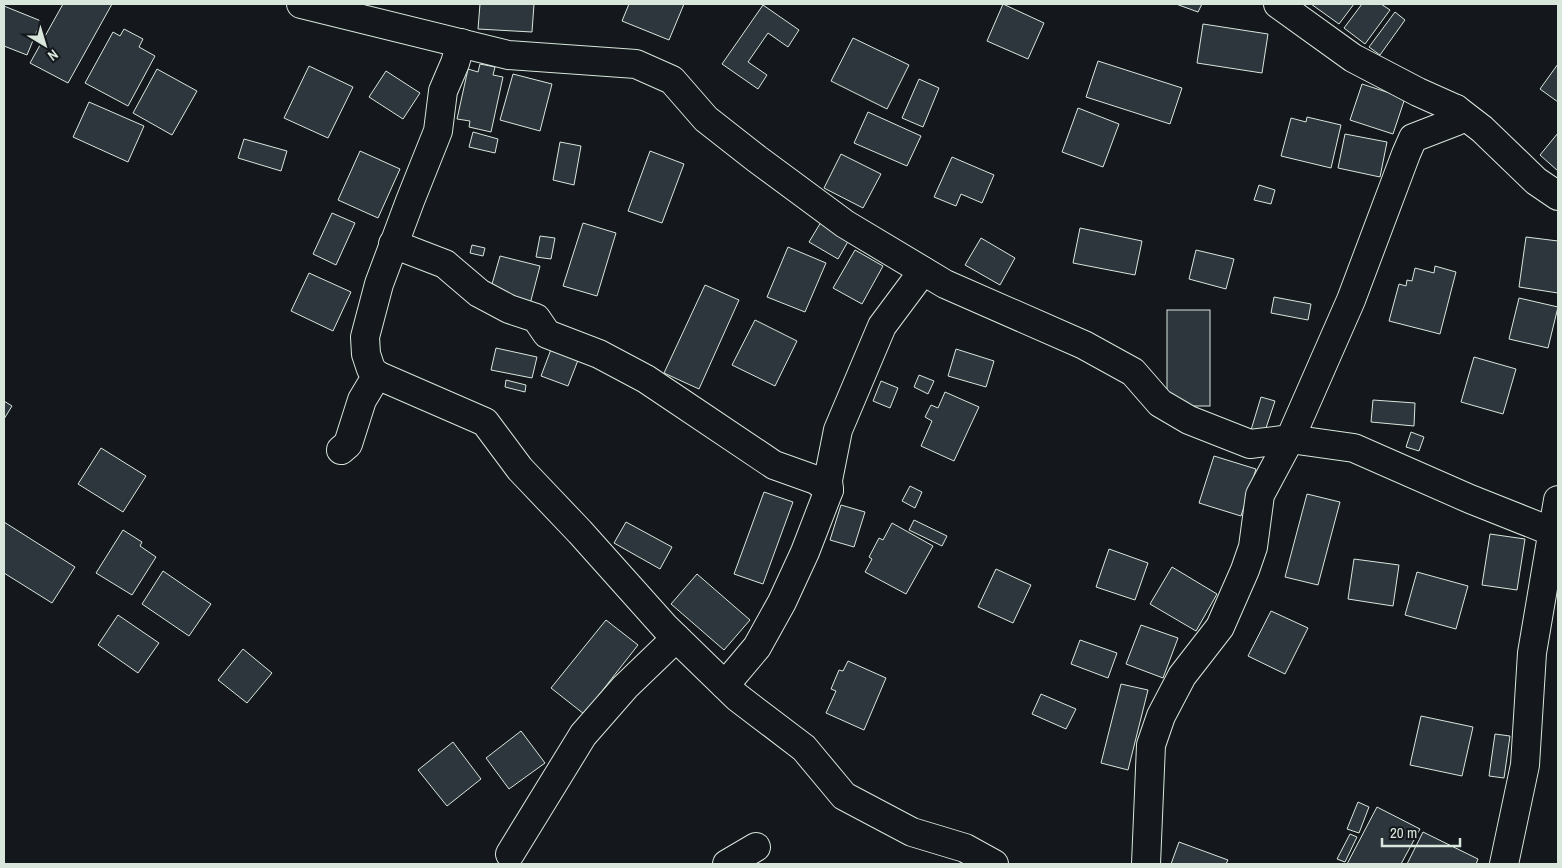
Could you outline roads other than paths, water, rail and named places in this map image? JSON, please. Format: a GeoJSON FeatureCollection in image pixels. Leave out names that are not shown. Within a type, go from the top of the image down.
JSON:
{"type":"FeatureCollection","features":[{"type":"Feature","properties":{"kind":"street"},"geometry":{"type":"LineString","coordinates":[[301,4],[508,55],[636,64],[672,80],[706,119],[845,224],[946,284],[1084,345],[1133,372],[1160,403],[1189,420],[1250,444],[1290,439],[1354,448],[1470,499],[1553,532]]}},
{"type":"Feature","properties":{"kind":"street"},"geometry":{"type":"LineString","coordinates":[[1278,4],[1353,58],[1418,92],[1456,109],[1482,129],[1536,181],[1558,196]]}},
{"type":"Feature","properties":{"kind":"street"},"geometry":{"type":"LineString","coordinates":[[461,43],[455,63],[443,90],[438,132],[379,284],[365,337],[366,354],[371,369],[377,375],[485,422],[520,469],[676,638],[737,696],[804,748],[844,796],[912,832],[965,848],[994,864]]}},
{"type":"Feature","properties":{"kind":"street"},"geometry":{"type":"LineString","coordinates":[[1146,864],[1151,745],[1161,716],[1182,676],[1220,627],[1246,570],[1253,548],[1260,495],[1290,439],[1351,300],[1406,154],[1414,138],[1457,122],[1456,109]]}},
{"type":"Feature","properties":{"kind":"street"},"geometry":{"type":"LineString","coordinates":[[394,244],[445,264],[479,293],[509,309],[536,318],[547,334],[599,354],[646,379],[774,465],[816,480],[829,490]]}},
{"type":"Feature","properties":{"kind":"street"},"geometry":{"type":"LineString","coordinates":[[725,685],[757,647],[782,602],[805,552],[829,490],[828,480],[838,430],[882,326],[924,271]]}},
{"type":"Feature","properties":{"kind":"street"},"geometry":{"type":"LineString","coordinates":[[341,450],[348,444],[362,400],[377,375]]}},
{"type":"Feature","properties":{"kind":"street"},"geometry":{"type":"LineString","coordinates":[[1504,864],[1525,765],[1532,653],[1558,500]]}},
{"type":"Feature","properties":{"kind":"street"},"geometry":{"type":"LineString","coordinates":[[510,854],[583,735],[625,687],[676,638]]}},
{"type":"Feature","properties":{"kind":"street"},"geometry":{"type":"LineString","coordinates":[[726,864],[756,847]]}}]}
